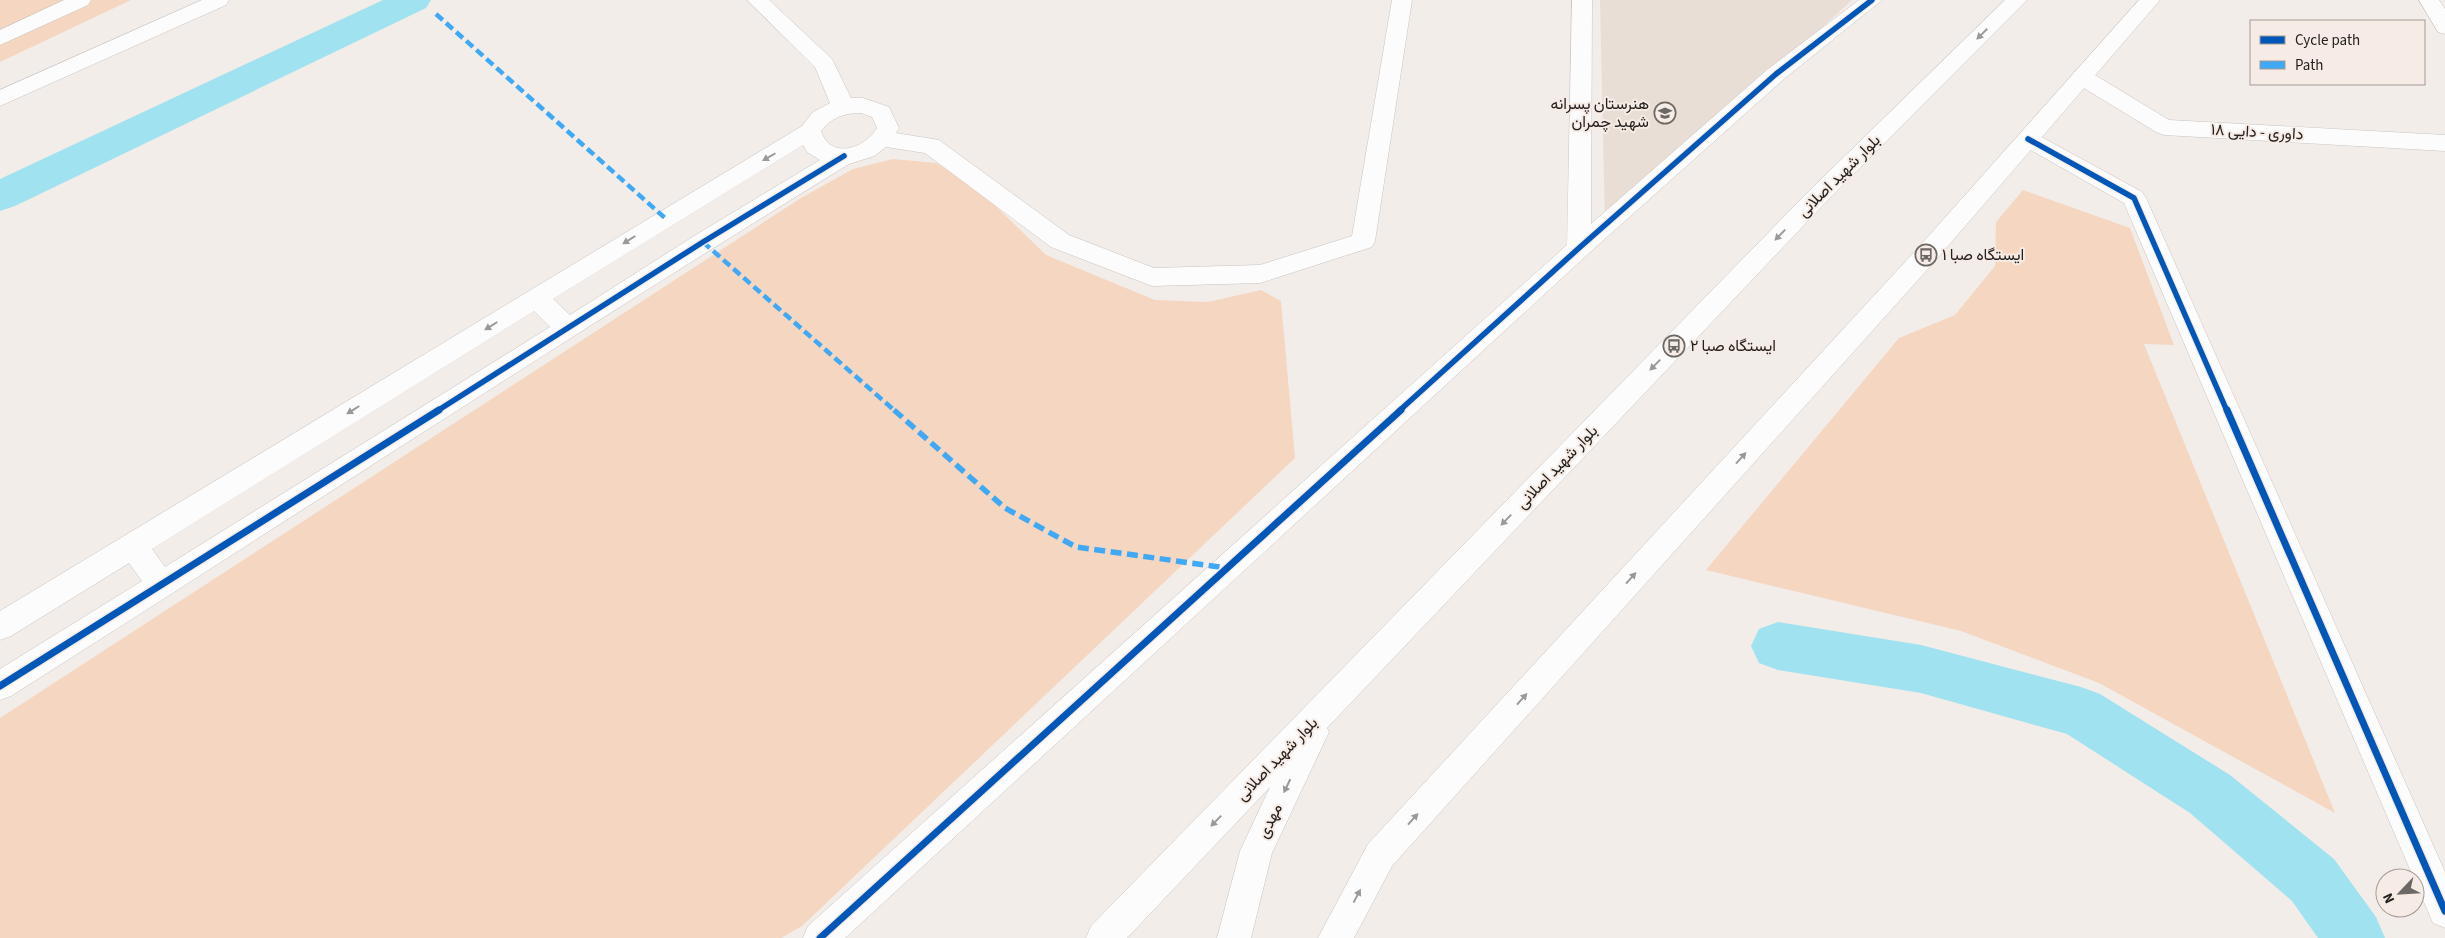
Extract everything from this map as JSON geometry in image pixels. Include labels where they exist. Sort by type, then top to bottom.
[{"type":"street","points":[[0,38],[81,0]]},
{"type":"street","points":[[0,99],[219,0]]},
{"type":"street","points":[[757,0],[824,64],[842,106]]},
{"type":"street","points":[[884,138],[931,146],[1060,241],[1152,277],[1260,274],[1363,241],[1402,0]]},
{"type":"street","points":[[1579,248],[1582,0]]},
{"type":"street","points":[[820,938],[1579,248],[1776,74],[1872,0]]},
{"type":"street","name":"بلوار شهید اصلانی","points":[[1103,938],[1324,711],[1816,198],[2017,0]]},
{"type":"street","points":[[1335,938],[1380,855],[1919,263],[2150,0]]},
{"type":"street","points":[[2429,0],[2445,26]]},
{"type":"street","name":"داوری - دایی ۱۸","points":[[2082,77],[2164,127],[2445,143]]},
{"type":"street","points":[[0,626],[810,131],[819,117],[842,106],[863,105],[881,112],[888,128],[884,138],[862,153],[844,156],[826,154],[814,145],[810,131]]},
{"type":"street","points":[[2028,139],[2134,198],[2445,911]]},
{"type":"street","points":[[0,686],[568,330],[719,232],[844,156]]},
{"type":"street","points":[[536,298],[568,330]]},
{"type":"street","points":[[133,545],[161,586]]},
{"type":"street","name":"مهدی","points":[[1234,938],[1256,851],[1324,711]]},
{"type":"shaded area","points":[[0,0],[131,0],[0,62]]},
{"type":"shaded area","name":"هنرستان پسرانه شهید چمران","points":[[1600,0],[1852,0],[1605,227]]},
{"type":"shaded area","points":[[893,159],[936,163],[976,187],[1046,255],[1155,300],[1208,302],[1261,290],[1281,301],[1295,458],[802,926],[781,938],[0,938],[0,718],[801,198],[853,169]]},
{"type":"shaded area","points":[[2023,190],[2130,228],[2174,345],[2144,344],[2335,813],[2099,683],[1961,631],[1706,570],[1899,338],[1955,315],[1995,266],[1996,222]]},
{"type":"waterway","points":[[0,196],[413,0]]},
{"type":"waterway","points":[[1778,646],[1921,669],[2081,712],[2210,794],[2313,880],[2355,938]]},
{"type":"marked path","points":[[436,14],[665,218]]},
{"type":"marked path","points":[[703,242],[1005,508],[1076,547],[1227,568]]},
{"type":"cycle path","points":[[820,938],[1579,248],[1776,74],[1872,0]]},
{"type":"cycle path","points":[[2028,139],[2134,198],[2445,911]]},
{"type":"cycle path","points":[[0,686],[703,242],[844,156]]},
{"type":"place","name":"هنرستان پسرانه شهید چمران","points":[[1665,113]]},
{"type":"place","name":"ایستگاه صبا ۱","points":[[1926,255]]},
{"type":"place","name":"ایستگاه صبا ۲","points":[[1674,346]]}]
